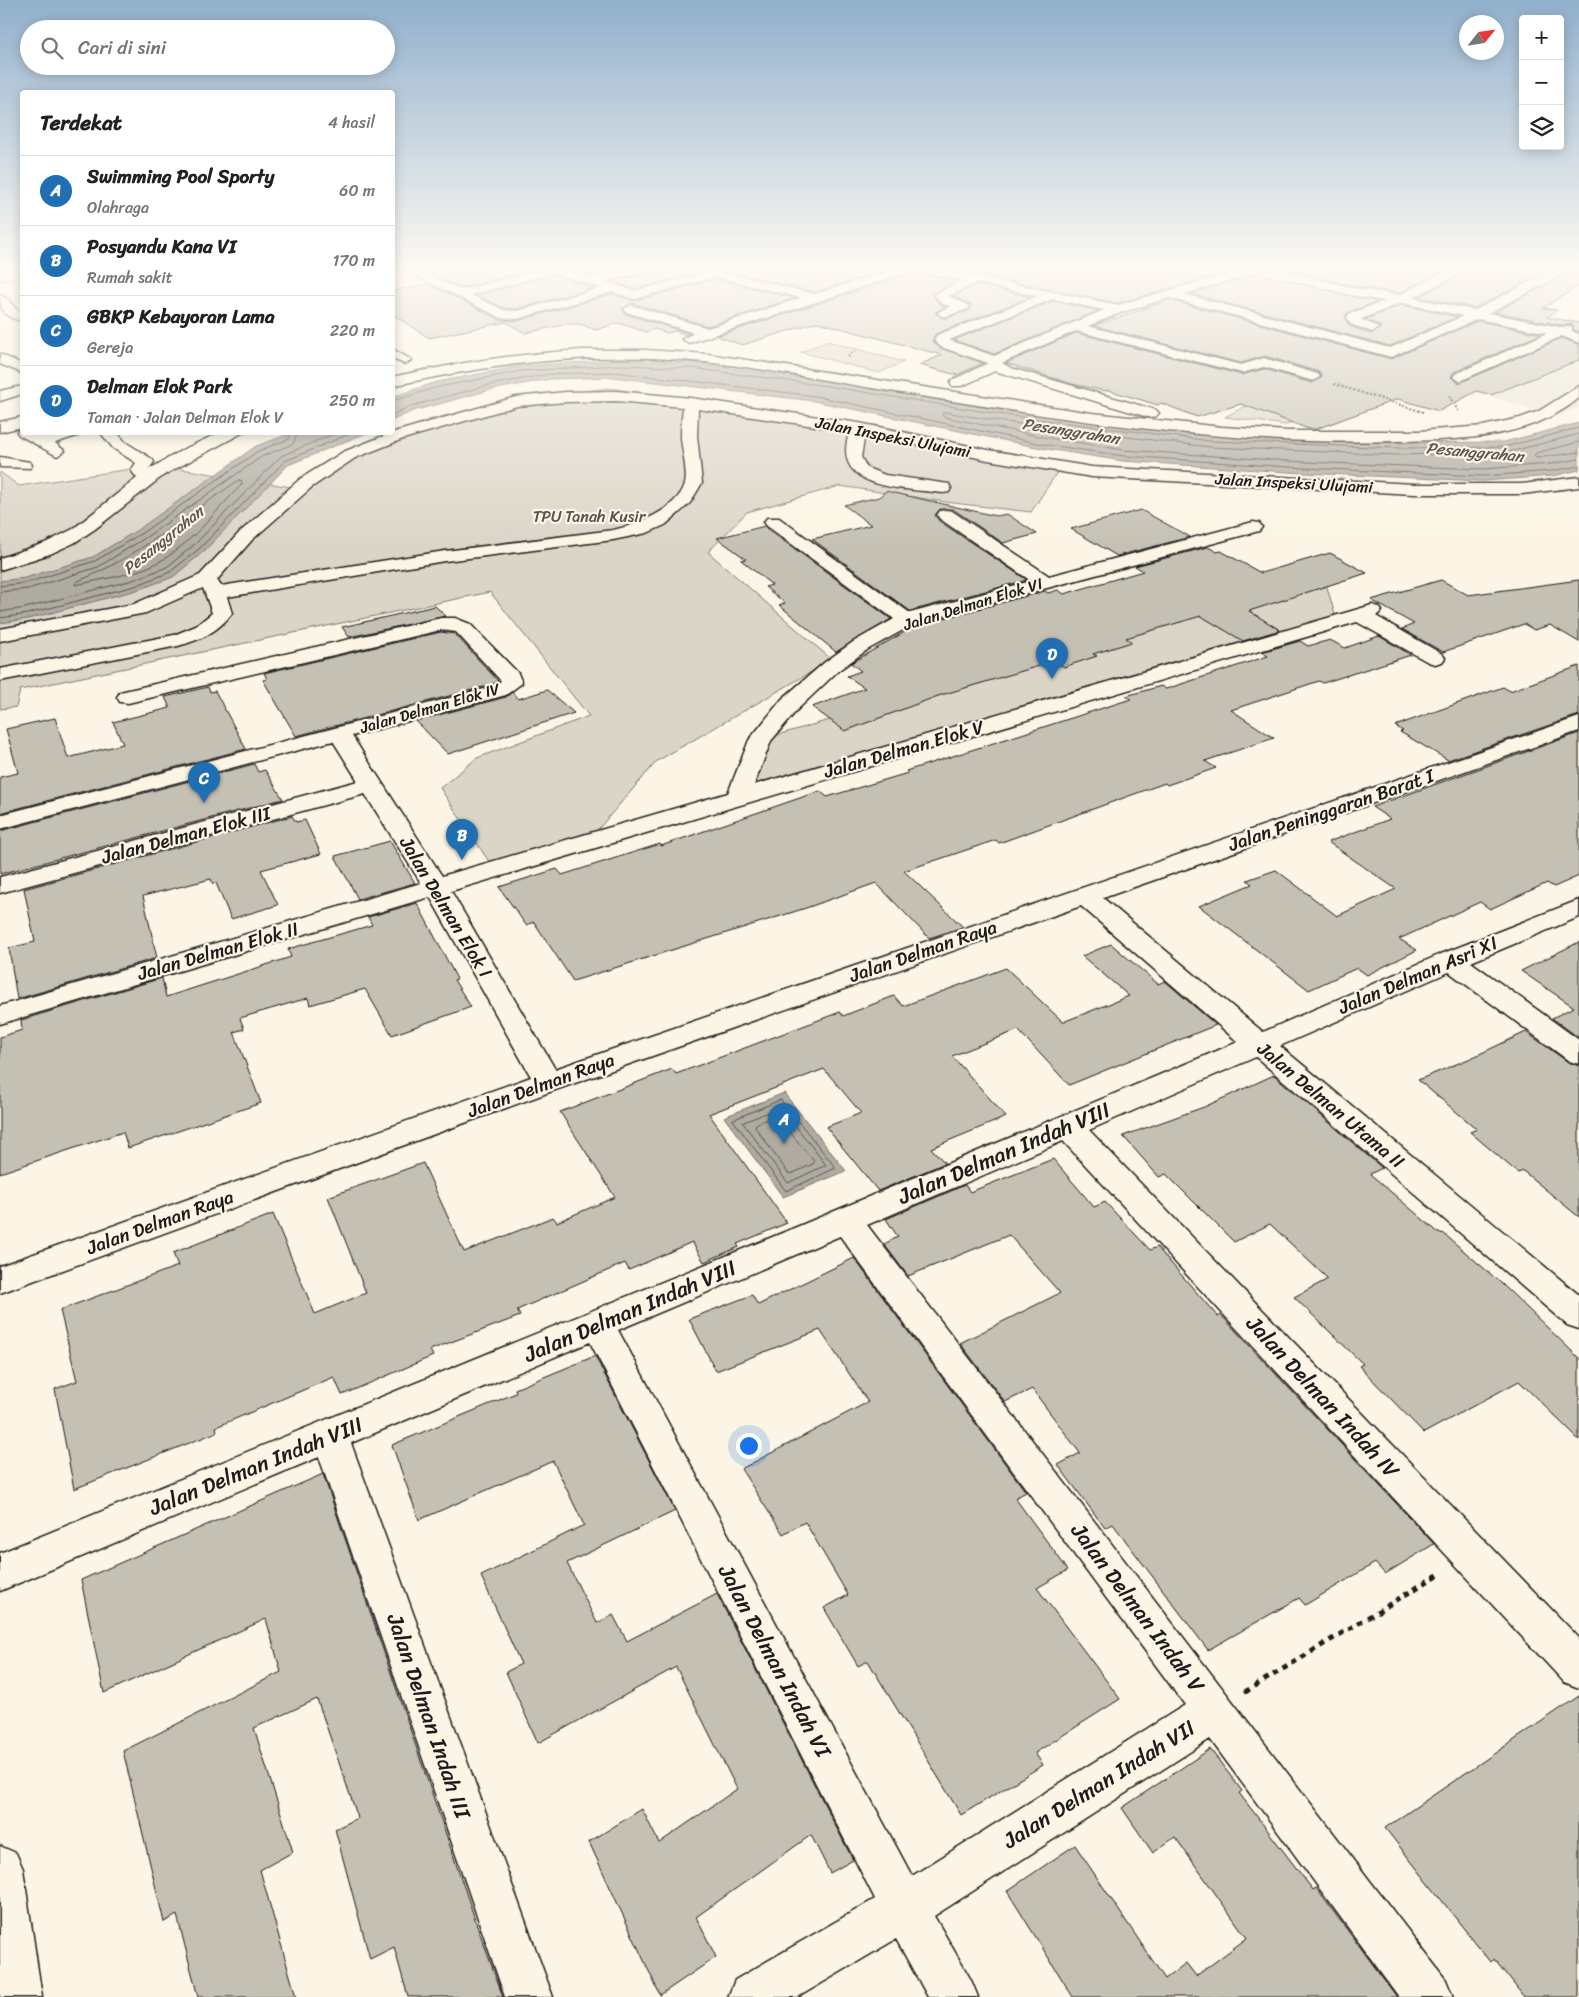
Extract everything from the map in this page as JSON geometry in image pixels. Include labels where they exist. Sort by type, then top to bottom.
[{"type":"street","points":[[395,381],[441,370],[484,363]]},
{"type":"street","points":[[728,363],[788,370],[1131,424],[1311,437],[1393,437],[1512,426],[1551,411],[1579,390]]},
{"type":"street","points":[[957,383],[995,363]]},
{"type":"street","points":[[995,363],[1006,371],[1215,431]]},
{"type":"street","points":[[1219,363],[1242,369],[1260,363]]},
{"type":"street","points":[[1268,363],[1313,378]]},
{"type":"street","points":[[1460,377],[1492,363]]},
{"type":"street","points":[[0,396],[20,391]]},
{"type":"street","name":"Jalan Inspeksi Ulujami","points":[[0,635],[139,609],[212,586],[246,536],[306,483],[349,456],[397,436],[479,412],[524,402],[566,397],[616,396],[691,403],[859,428],[988,455],[1073,468],[1168,478],[1476,490],[1522,489],[1579,482]]},
{"type":"street","points":[[0,675],[200,634],[214,625],[222,613],[212,586],[612,535],[641,529],[659,521],[684,499],[694,483],[689,436],[691,403]]},
{"type":"street","points":[[859,428],[853,445],[856,467],[862,472],[883,480],[943,488]]},
{"type":"street","points":[[29,435],[57,451]]},
{"type":"street","points":[[42,442],[64,435]]},
{"type":"street","points":[[111,435],[119,445],[146,467]]},
{"type":"street","points":[[0,564],[36,553],[68,539],[93,523],[146,467],[180,457],[229,435]]},
{"type":"street","points":[[0,462],[24,465]]},
{"type":"street","points":[[946,515],[1046,582]]},
{"type":"street","points":[[773,522],[842,570],[907,620]]},
{"type":"street","name":"Jalan Delman Elok VI","points":[[738,797],[760,740],[790,704],[832,666],[860,646],[907,620],[1253,527]]},
{"type":"street","name":"Jalan Delman Elok V","points":[[436,886],[1366,613],[1435,658]]},
{"type":"street","name":"Jalan Delman Elok IV","points":[[0,822],[498,691],[512,683],[511,677],[463,628],[455,624],[441,624],[128,697]]},
{"type":"street","name":"Jalan Peninggaran Barat I","points":[[1083,895],[1579,724]]},
{"type":"street","name":"Jalan Delman Elok I","points":[[339,734],[436,886],[548,1082]]},
{"type":"street","name":"Jalan Delman Elok III","points":[[0,886],[371,785]]},
{"type":"street","name":"Jalan Delman Elok II","points":[[0,1015],[436,886]]},
{"type":"street","name":"Jalan Delman Utama II","points":[[1083,895],[1579,1315]]},
{"type":"street","name":"Jalan Delman Raya","points":[[0,1280],[548,1082],[1083,895]]},
{"type":"street","name":"Jalan Delman Asri XI","points":[[1258,1044],[1450,960],[1579,908]]},
{"type":"street","points":[[1450,960],[1579,1054]]},
{"type":"street","name":"Jalan Delman Indah VIII","points":[[0,1572],[598,1325],[1068,1127],[1258,1044]]},
{"type":"street","name":"Jalan Delman Indah IV","points":[[1068,1127],[1579,1668]]},
{"type":"street","name":"Jalan Delman Indah V","points":[[846,1220],[1429,1997]]},
{"type":"street","name":"Jalan Delman Indah VI","points":[[598,1325],[904,1908],[954,1997]]},
{"type":"street","name":"Jalan Delman Indah III","points":[[330,1436],[529,1997]]},
{"type":"street","name":"Jalan Delman Indah VII","points":[[752,1997],[904,1908],[1215,1711]]},
{"type":"street","points":[[0,1869],[18,1997]]},
{"type":"path","points":[[1460,377],[1451,381],[1447,387],[1450,397],[1467,429]]},
{"type":"path","points":[[1313,378],[1467,429]]},
{"type":"path","name":"Jalan Delman Indah VII","points":[[1215,1711],[1471,1554]]},
{"type":"shaded area","points":[[1501,363],[1579,363],[1579,407],[1555,417],[1468,389],[1462,381]]},
{"type":"green space","points":[[843,363],[901,363],[879,373]]},
{"type":"green space","name":"TPU Tanah Kusir","points":[[608,388],[882,426],[1062,465],[1031,512],[953,503],[840,486],[747,512],[708,552],[832,660],[657,761],[593,835],[492,866],[440,788],[477,758],[589,716],[490,592],[20,690],[16,707],[0,709],[0,472],[19,486],[157,465],[297,488],[355,448],[389,435],[395,435],[395,433],[431,419],[516,400]]},
{"type":"green space","points":[[1255,401],[1305,416],[1286,425],[1225,417]]},
{"type":"green space","points":[[1324,577],[1336,618],[738,797],[760,740]]},
{"type":"water","name":"Pesanggrahan","points":[[567,363],[692,363],[828,381],[1006,411],[1211,436],[1398,443],[1504,442],[1579,423],[1579,470],[1553,476],[1483,481],[1303,473],[1123,461],[1041,448],[814,401],[613,377],[550,379],[490,390],[413,411],[395,419],[395,396],[437,382],[521,366]]},
{"type":"water","name":"Pesanggrahan","points":[[286,435],[361,435],[288,465],[203,552],[173,577],[137,590],[28,619],[0,623],[0,581],[25,578],[93,557],[139,529],[256,446]]},
{"type":"water","points":[[784,1093],[846,1171],[783,1197],[724,1117]]},
{"type":"building","points":[[923,363],[983,363],[957,375],[919,365]]},
{"type":"building","points":[[1007,363],[1195,363],[1242,375],[1264,369],[1312,383],[1322,377],[1319,372],[1289,363],[1474,363],[1454,372],[1451,377],[1459,383],[1504,363],[1571,363],[1491,395],[1477,391],[1439,411],[1398,399],[1316,429],[1309,429],[1241,404],[1197,417],[1161,403],[1158,405],[1108,390],[1072,384]]},
{"type":"building","points":[[886,491],[996,516],[1007,514],[1037,534],[1003,543],[953,509],[940,509],[935,515],[939,521],[1027,580],[910,611],[812,539],[871,525],[844,505],[879,497]]},
{"type":"building","points":[[1141,510],[1190,537],[1117,556],[1071,529]]},
{"type":"building","points":[[765,526],[891,619],[836,652],[779,605],[785,603],[765,587],[772,585],[741,560],[746,559],[717,538]]},
{"type":"building","points":[[1208,547],[1217,552],[1221,551],[1261,573],[1330,553],[1367,573],[1249,611],[1280,630],[1243,641],[1201,616],[1126,638],[1132,642],[1093,654],[1097,656],[1064,667],[1056,661],[938,696],[845,731],[812,707],[865,688],[847,676],[861,671],[851,663],[915,626],[1045,591],[1048,593],[1058,590],[1064,594],[1143,571],[1135,566]]},
{"type":"building","points":[[1441,580],[1468,595],[1579,580],[1579,642],[1550,625],[1534,630],[1524,624],[1443,652],[1402,629],[1414,624],[1371,600]]},
{"type":"building","points":[[435,606],[446,616],[349,637],[342,627]]},
{"type":"building","points":[[441,632],[455,634],[498,681],[491,685],[296,736],[263,680],[267,679],[264,673]]},
{"type":"building","points":[[1379,636],[1411,655],[1323,683],[1319,681],[1231,710],[1274,738],[1205,761],[1216,768],[1167,785],[1165,783],[999,843],[996,840],[904,871],[963,927],[929,938],[876,883],[806,908],[573,981],[534,922],[526,925],[499,887],[557,869],[562,875],[660,844],[661,846],[820,791],[827,797],[908,773],[906,771],[1131,699],[1126,696],[1161,686],[1166,689],[1268,656],[1262,652],[1300,641],[1308,646],[1330,640],[1345,648]]},
{"type":"building","points":[[1579,666],[1579,715],[1448,760],[1400,732],[1403,731],[1395,726],[1503,687],[1510,691]]},
{"type":"building","points":[[208,687],[210,692],[215,691],[246,749],[0,813],[0,777],[18,773],[6,729],[55,718],[68,758],[123,744],[113,722],[170,708],[165,697]]},
{"type":"building","points":[[547,690],[574,713],[448,754],[416,721],[506,697],[512,692],[518,699]]},
{"type":"building","points":[[1579,733],[1579,876],[1554,887],[1547,883],[1490,909],[1480,902],[1399,939],[1417,950],[1367,975],[1357,968],[1309,990],[1199,906],[1252,884],[1247,880],[1276,870],[1337,916],[1396,889],[1328,842],[1390,819],[1372,807]]},
{"type":"building","points":[[254,764],[258,772],[265,770],[283,799],[0,874],[0,831]]},
{"type":"building","points":[[292,816],[296,822],[305,820],[321,854],[261,870],[278,905],[231,919],[216,883],[213,884],[211,879],[143,896],[157,958],[17,999],[9,948],[35,942],[24,889]]},
{"type":"building","points":[[390,841],[415,883],[358,899],[335,856]]},
{"type":"building","points":[[417,903],[457,979],[454,980],[471,1007],[392,1035],[365,989],[310,1005],[308,998],[240,1018],[244,1029],[234,1032],[261,1103],[128,1148],[123,1132],[0,1173],[0,1037],[22,1030],[21,1020],[162,978],[166,997],[291,957],[288,949],[372,925],[368,917]]},
{"type":"building","points":[[1579,942],[1579,1038],[1552,1018],[1574,1007],[1521,971]]},
{"type":"building","points":[[1111,944],[1158,984],[1165,981],[1216,1025],[1069,1085],[1018,1030],[952,1056],[1006,1117],[931,1148],[945,1163],[878,1191],[826,1127],[861,1113],[824,1069],[709,1114],[787,1223],[737,1244],[739,1247],[704,1262],[692,1242],[629,1270],[625,1263],[517,1310],[520,1316],[430,1350],[433,1356],[342,1395],[334,1377],[216,1427],[217,1432],[74,1489],[55,1389],[77,1381],[60,1310],[178,1266],[173,1253],[273,1214],[315,1314],[366,1293],[328,1197],[423,1163],[464,1252],[553,1217],[557,1222],[615,1197],[560,1112],[672,1069],[676,1074],[840,1012],[843,1016],[894,996],[903,1006],[1006,968],[1063,1022],[1129,996],[1082,956]]},
{"type":"building","points":[[1526,1032],[1568,1062],[1579,1066],[1579,1217],[1523,1171],[1518,1173],[1470,1132],[1477,1129],[1418,1080]]},
{"type":"building","points":[[1274,1075],[1382,1168],[1370,1174],[1501,1283],[1579,1358],[1579,1440],[1519,1381],[1424,1433],[1359,1366],[1363,1364],[1294,1297],[1328,1279],[1270,1224],[1234,1242],[1166,1174],[1159,1177],[1123,1136],[1204,1107]]},
{"type":"building","points":[[1053,1159],[1094,1207],[1105,1202],[1150,1250],[1157,1247],[1218,1317],[1221,1315],[1434,1544],[1385,1574],[1375,1563],[1305,1605],[1299,1598],[1208,1650],[1113,1524],[1105,1528],[1058,1465],[1080,1453],[1032,1389],[1005,1402],[960,1343],[1060,1293],[1009,1235],[908,1276],[884,1244],[898,1237],[886,1219],[965,1185],[970,1192]]},
{"type":"building","points":[[854,1258],[1026,1492],[1015,1498],[1068,1570],[1037,1588],[1120,1699],[1035,1753],[1043,1765],[961,1815],[868,1661],[858,1666],[824,1608],[848,1595],[805,1522],[783,1534],[741,1469],[868,1402],[820,1330],[716,1371],[689,1319],[752,1295],[758,1305]]},
{"type":"building","points":[[595,1356],[675,1511],[567,1563],[597,1623],[613,1615],[627,1641],[717,1594],[853,1860],[830,1873],[811,1835],[696,1917],[716,1957],[660,1995],[589,1842],[642,1809],[659,1843],[737,1789],[676,1667],[538,1743],[506,1672],[521,1664],[481,1576],[584,1525],[553,1461],[419,1520],[392,1445],[516,1393],[515,1389]]},
{"type":"building","points":[[323,1474],[503,1997],[408,1997],[394,1947],[370,1959],[335,1829],[358,1818],[317,1699],[254,1728],[293,1852],[260,1870],[296,1997],[198,1997],[177,1915],[164,1922],[123,1751],[281,1672],[266,1619],[104,1693],[81,1580]]},
{"type":"building","points":[[1579,1696],[1579,1997],[1524,1997],[1494,1959],[1490,1962],[1385,1828]]},
{"type":"building","points":[[1210,1749],[1242,1791],[1239,1793],[1313,1890],[1316,1888],[1397,1997],[1073,1997],[1007,1891],[1075,1845],[1165,1979],[1186,1963],[1196,1976],[1247,1938],[1175,1837],[1153,1853],[1122,1808]]},
{"type":"place","name":"Delman Elok Park","points":[[1052,679]]},
{"type":"place","name":"GBKP Kebayoran Lama","points":[[204,803]]},
{"type":"place","name":"Posyandu Kana VI","points":[[462,860]]},
{"type":"place","name":"Swimming Pool Sporty","points":[[784,1144]]}]
